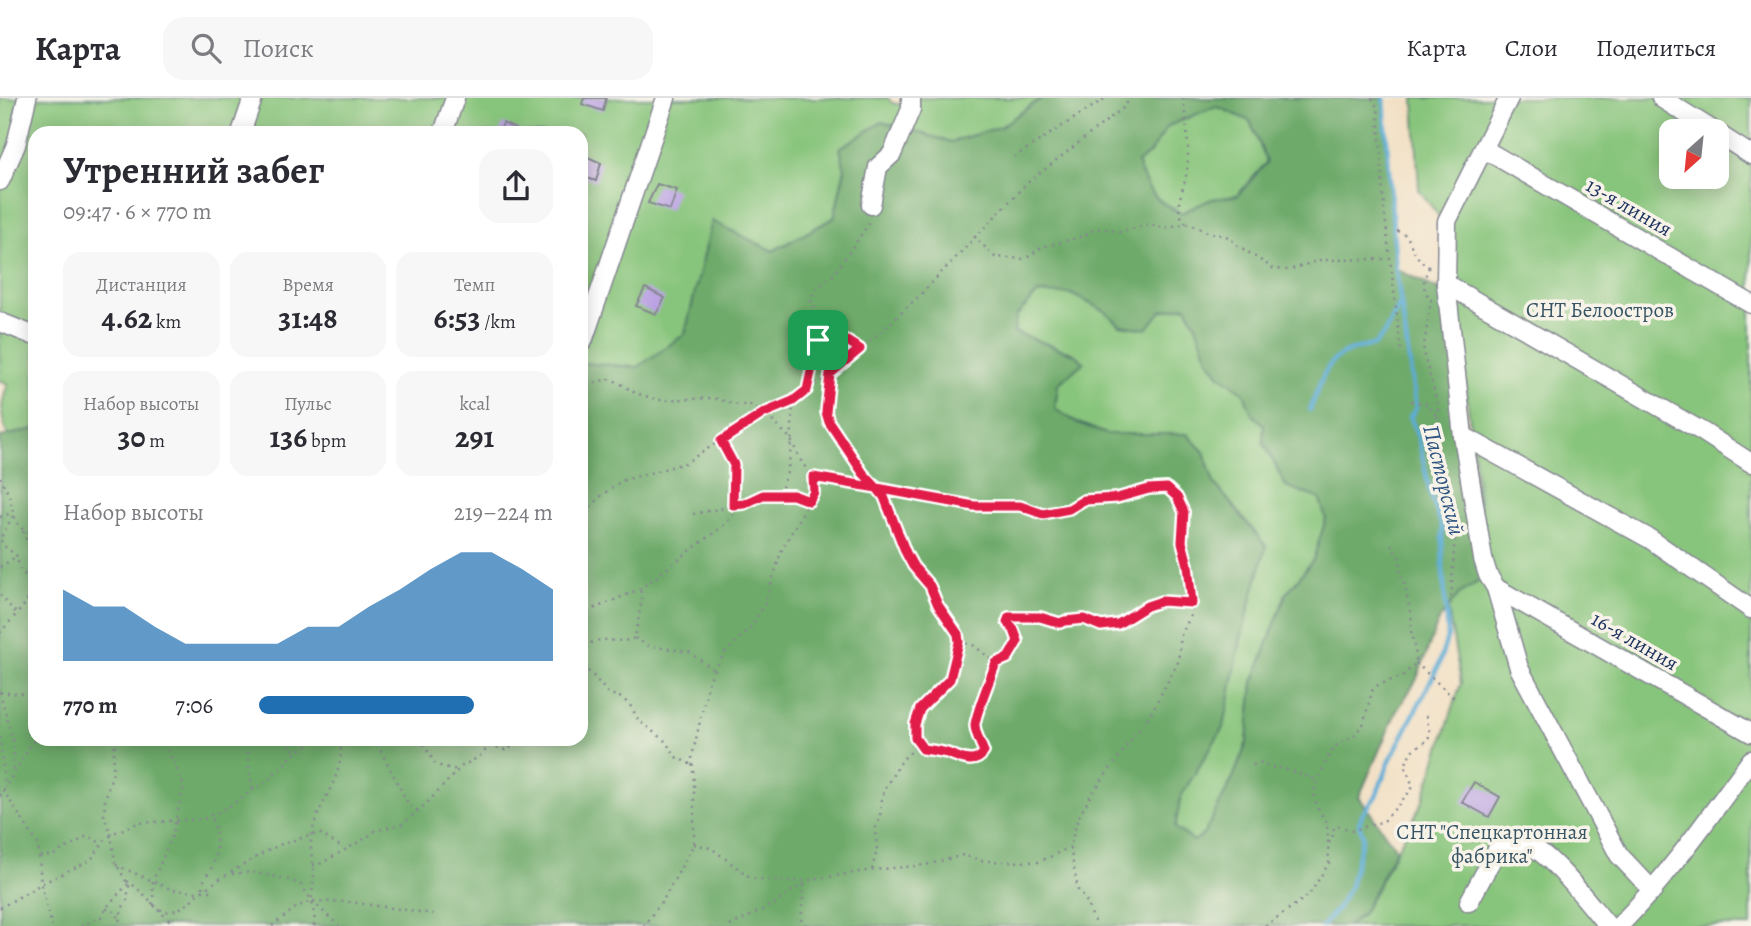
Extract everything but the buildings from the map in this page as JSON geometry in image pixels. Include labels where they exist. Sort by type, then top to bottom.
[{"type":"street","points":[[0,181],[16,145],[27,98]]},
{"type":"street","points":[[243,126],[253,98]]},
{"type":"street","points":[[445,126],[455,98]]},
{"type":"street","points":[[588,326],[666,98]]},
{"type":"street","points":[[871,205],[878,167],[892,154],[911,109],[911,98]]},
{"type":"street","points":[[1508,98],[1447,221],[1441,277],[1483,559],[1496,588],[1519,668],[1619,855],[1653,891]]},
{"type":"street","points":[[1661,98],[1694,119]]},
{"type":"street","points":[[1729,141],[1751,155]]},
{"type":"street","name":"13-я линия","points":[[1484,149],[1751,304]]},
{"type":"street","points":[[1441,277],[1751,463]]},
{"type":"street","points":[[0,322],[28,333]]},
{"type":"street","points":[[1463,436],[1650,539],[1751,609]]},
{"type":"street","name":"16-я линия","points":[[1496,588],[1751,733]]},
{"type":"street","points":[[1619,926],[1679,860],[1751,760]]},
{"type":"street","points":[[1469,902],[1497,849],[1514,840],[1524,843],[1549,859],[1608,926]]},
{"type":"path","points":[[1014,157],[1106,98]]},
{"type":"path","points":[[1124,98],[1130,100]]},
{"type":"path","points":[[1183,98],[1189,137],[1186,177],[1178,205],[1181,218],[1186,223]]},
{"type":"path","points":[[1372,98],[1378,109],[1390,259],[1401,350]]},
{"type":"path","points":[[588,510],[621,481],[685,463],[764,413],[793,401],[830,374],[884,329],[946,270],[974,236],[1026,184],[1130,100]]},
{"type":"path","points":[[807,390],[820,329],[817,312],[811,302],[812,297],[815,290],[833,275],[865,230],[871,220],[871,205]]},
{"type":"path","points":[[974,236],[995,257],[1025,259],[1042,247],[1084,236],[1095,229],[1120,232],[1149,224],[1164,228],[1189,223],[1207,232],[1229,237],[1274,269],[1289,270],[1320,260],[1390,259]]},
{"type":"path","points":[[1397,231],[1407,235],[1417,257],[1441,277]]},
{"type":"path","points":[[1429,267],[1423,285],[1423,290],[1431,300],[1423,352],[1438,405],[1440,473],[1447,487],[1455,533],[1451,600]]},
{"type":"path","points":[[818,340],[847,341],[860,349]]},
{"type":"path","points":[[826,341],[838,358],[837,367]]},
{"type":"path","points":[[830,374],[826,412],[829,422],[863,473],[884,497],[906,553],[930,586],[938,605],[958,634],[959,642],[950,679],[920,709],[915,724],[912,752],[903,759],[886,786],[875,830],[877,849],[872,870]]},
{"type":"path","points":[[588,382],[594,383],[608,379],[635,393],[659,400],[714,398],[738,405],[750,405],[764,413],[790,438],[802,463],[813,477],[814,492],[782,549],[765,604],[752,626],[724,654],[709,680],[692,765],[694,844],[662,902],[643,926]]},
{"type":"path","points":[[778,495],[791,458],[793,401]]},
{"type":"path","points":[[1411,401],[1427,404],[1439,419]]},
{"type":"path","points":[[721,441],[734,465],[733,505]]},
{"type":"path","points":[[0,477],[10,499],[12,515],[23,530],[28,544]]},
{"type":"path","points":[[813,477],[974,506],[1020,506],[1043,514],[1069,509],[1084,500],[1117,498],[1149,489],[1167,488],[1177,497],[1184,512],[1182,542],[1188,565],[1192,603],[1191,615],[1181,635],[1178,662],[1151,713],[1091,795],[1078,818],[1070,847],[1078,890],[1086,900],[1096,926]]},
{"type":"path","points":[[693,514],[744,504],[763,495],[793,495],[809,501]]},
{"type":"path","points":[[588,611],[640,589],[724,525],[738,505]]},
{"type":"path","points":[[0,517],[12,515]]},
{"type":"path","points":[[12,515],[0,540],[17,556],[19,569],[28,578]]},
{"type":"path","points":[[23,530],[28,532]]},
{"type":"path","points":[[1389,541],[1402,561],[1400,573],[1412,621],[1410,631],[1416,663],[1454,699]]},
{"type":"path","points":[[0,567],[17,556]]},
{"type":"path","points":[[635,638],[642,599],[640,589]]},
{"type":"path","points":[[0,595],[17,614]]},
{"type":"path","points":[[0,633],[28,600]]},
{"type":"path","points":[[915,738],[923,749],[948,753],[964,760],[978,760],[982,757],[984,752],[975,726],[975,717],[996,663],[1008,658],[1018,641],[1007,622],[1009,617],[1040,617],[1060,623],[1084,619],[1101,626],[1118,624],[1147,606],[1162,601],[1192,603]]},
{"type":"path","points":[[588,644],[604,638],[619,642],[635,638],[649,646],[688,652],[714,670]]},
{"type":"path","points":[[959,642],[973,645],[996,663]]},
{"type":"path","points":[[1265,926],[1309,895],[1329,863],[1327,823],[1315,802],[1315,786],[1329,755],[1337,745],[1354,735],[1363,725],[1372,691],[1384,681],[1404,676],[1416,663]]},
{"type":"path","points":[[588,671],[608,693],[622,698],[639,721],[665,741],[676,757],[692,765]]},
{"type":"path","points":[[13,774],[14,745],[0,692],[28,692]]},
{"type":"path","points":[[1329,844],[1334,835],[1334,827],[1341,826],[1351,831],[1384,821],[1409,795],[1412,783],[1405,766],[1411,751],[1428,740],[1430,733],[1425,712]]},
{"type":"path","points":[[0,737],[4,789],[38,844],[41,884],[52,926]]},
{"type":"path","points":[[0,796],[30,746]]},
{"type":"path","points":[[114,746],[113,771],[104,816],[111,835],[116,865],[127,882],[129,894],[118,926]]},
{"type":"path","points":[[153,905],[153,881],[172,836],[184,786],[166,746]]},
{"type":"path","points":[[247,746],[253,790]]},
{"type":"path","points":[[290,746],[291,749],[300,750]]},
{"type":"path","points":[[0,908],[91,860],[111,835],[138,823],[174,822],[210,816],[267,781],[305,746]]},
{"type":"path","points":[[314,926],[316,917],[312,901],[312,836],[332,781],[339,770],[342,759],[340,746]]},
{"type":"path","points":[[379,746],[408,803],[419,811]]},
{"type":"path","points":[[425,746],[436,765],[458,770]]},
{"type":"path","points":[[313,865],[318,865],[375,831],[403,824],[458,770],[479,757],[489,746]]},
{"type":"path","points":[[493,746],[505,750],[511,746]]},
{"type":"path","points":[[1253,765],[1263,762],[1270,767],[1286,769],[1317,780]]},
{"type":"path","points":[[202,891],[202,882],[215,858],[215,828],[210,816]]},
{"type":"path","points":[[153,905],[165,912],[177,910],[229,874],[284,843],[325,835],[344,849]]},
{"type":"path","points":[[39,856],[54,855],[87,836],[103,844]]},
{"type":"path","points":[[694,844],[711,848],[751,878],[804,883],[872,870],[926,865],[963,855],[983,861],[1040,862],[1070,847]]},
{"type":"path","points":[[116,865],[173,890],[215,891]]},
{"type":"path","points":[[229,874],[252,872],[301,885],[312,901],[339,926]]},
{"type":"path","points":[[127,882],[139,889],[175,926]]},
{"type":"path","points":[[82,926],[101,917],[127,882]]},
{"type":"path","points":[[730,926],[778,902],[804,883]]},
{"type":"path","points":[[804,883],[802,921],[806,926]]},
{"type":"path","points":[[272,926],[297,906],[312,901],[351,902],[433,914]]},
{"type":"path","points":[[106,909],[116,913],[120,921]]},
{"type":"green space","points":[[0,98],[888,98],[892,103],[903,105],[905,98],[1042,98],[1000,127],[951,142],[882,122],[840,148],[845,168],[834,218],[773,251],[712,222],[685,334],[638,367],[588,363],[588,126],[28,126],[28,431],[8,435],[2,410],[8,385],[0,381]]},
{"type":"green space","points":[[1042,98],[1384,98],[1396,269],[1447,294],[1488,575],[1458,595],[1438,622],[1416,681],[1396,712],[1359,797],[1396,849],[1363,913],[1348,926],[0,926],[0,437],[28,431],[28,746],[588,746],[588,363],[638,367],[685,334],[712,221],[773,251],[834,218],[845,169],[840,148],[882,122],[951,142],[1000,127]],"holes":[[[1216,106],[1250,121],[1267,162],[1237,196],[1212,199],[1181,213],[1153,194],[1137,163],[1149,154],[1168,126]],[[1038,293],[1071,294],[1105,311],[1120,325],[1147,329],[1161,311],[1186,306],[1208,359],[1220,375],[1244,393],[1252,414],[1264,425],[1263,441],[1286,486],[1320,499],[1326,519],[1313,560],[1286,594],[1253,683],[1247,742],[1233,778],[1204,834],[1194,841],[1175,828],[1181,796],[1224,726],[1241,638],[1266,546],[1214,483],[1204,452],[1187,434],[1106,434],[1078,423],[1055,409],[1058,384],[1084,362],[1074,354],[1014,332],[1016,316]]]},
{"type":"green space","name":"СНТ Белоостров","points":[[1414,98],[1751,98],[1751,926],[1348,926],[1363,913],[1422,803],[1461,683],[1448,609],[1458,595],[1488,575],[1447,227],[1419,190]]},
{"type":"green space","points":[[1216,106],[1250,121],[1267,162],[1237,196],[1212,199],[1181,213],[1153,194],[1137,163],[1149,154],[1168,126]]},
{"type":"green space","points":[[1038,293],[1071,294],[1105,311],[1120,325],[1161,311],[1186,306],[1208,359],[1220,375],[1244,393],[1252,413],[1264,425],[1263,441],[1286,486],[1320,499],[1326,519],[1313,560],[1286,594],[1253,683],[1247,742],[1233,778],[1204,834],[1194,841],[1175,828],[1181,796],[1224,726],[1241,638],[1266,546],[1214,483],[1204,452],[1187,434],[1106,434],[1078,423],[1055,409],[1058,384],[1083,362],[1074,354],[1014,332],[1016,316]]},
{"type":"waterway","name":"Пасторский","points":[[1322,926],[1337,909],[1350,886],[1363,836],[1359,824],[1362,815],[1376,796],[1390,760],[1438,667],[1448,635],[1442,526],[1430,493],[1419,440],[1410,417],[1416,408],[1396,270],[1384,98]]},
{"type":"waterway","points":[[1310,410],[1330,364],[1347,352],[1375,345],[1400,304]]},
{"type":"route","points":[[818,340],[807,390],[793,401],[764,413],[721,441],[734,465],[733,505],[744,504],[763,495],[793,495],[809,501],[814,492],[813,477],[877,488],[884,497],[913,566],[930,586],[938,605],[958,634],[959,642],[950,679],[927,700],[920,709],[915,724],[915,738],[923,749],[948,753],[964,760],[978,760],[982,757],[984,752],[975,726],[975,717],[981,708],[996,663],[1008,658],[1018,641],[1007,622],[1009,617],[1040,617],[1060,623],[1084,619],[1101,626],[1118,624],[1147,606],[1162,601],[1192,603],[1188,565],[1182,542],[1184,512],[1177,497],[1167,488],[1149,489],[1117,498],[1098,497],[1084,500],[1069,509],[1043,514],[1020,506],[974,506],[877,488],[840,441],[826,412],[830,374],[860,349],[847,341],[818,340]]},
{"type":"park label","name":"СНТ \"Спецкартонная фабрика\"","points":[[1492,844]]}]
